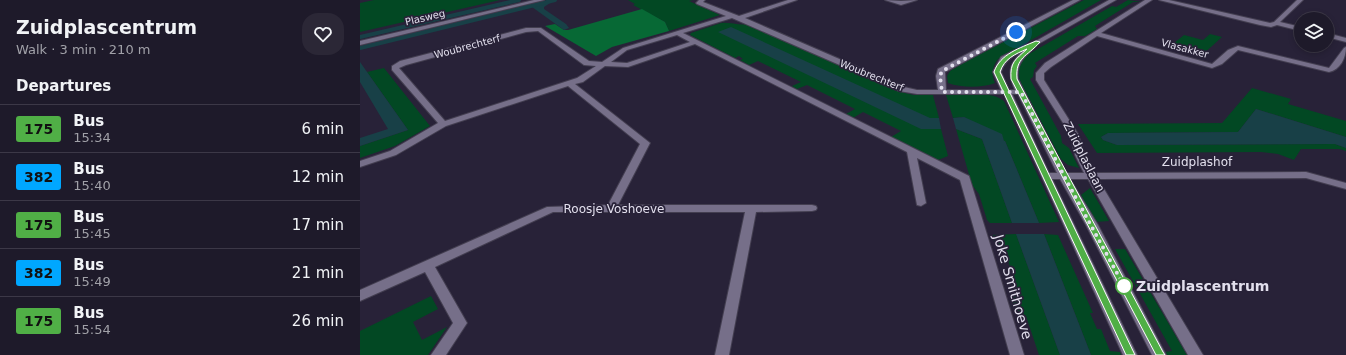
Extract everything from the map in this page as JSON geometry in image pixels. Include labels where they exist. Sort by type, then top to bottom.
[{"type":"street","name":"Plasweg","points":[[360,43],[541,0]]},
{"type":"street","name":"Woubrechterf","points":[[702,0],[699,2],[902,89],[917,92],[1021,92]]},
{"type":"street","points":[[360,164],[393,153],[443,124],[569,83],[589,75],[625,49],[794,0]]},
{"type":"street","points":[[888,0],[901,3],[914,0]]},
{"type":"street","points":[[942,92],[940,76],[942,71],[1077,0]]},
{"type":"street","name":"Zuidplaslaan","points":[[1113,0],[1038,42],[1004,59],[997,72],[1130,355]]},
{"type":"street","name":"Zuidplaslaan","points":[[1149,0],[1048,65],[1040,73],[1040,80],[1074,134],[1080,155],[1196,355]]},
{"type":"street","points":[[1162,0],[1260,23],[1294,28]]},
{"type":"street","points":[[1276,24],[1300,0]]},
{"type":"street","name":"Woubrechterf","points":[[443,124],[395,68],[403,63],[526,30],[539,29],[588,63],[628,65],[696,42]]},
{"type":"street","points":[[678,33],[911,150],[921,203]]},
{"type":"street","name":"Vlasakker","points":[[1096,34],[1212,66],[1217,65],[1233,49],[1238,48],[1329,70],[1333,69],[1346,49]]},
{"type":"street","points":[[1334,37],[1346,40]]},
{"type":"street","name":"Zuidplaslaan","points":[[1038,42],[1016,62],[1013,69],[1014,79],[1160,355]]},
{"type":"street","points":[[569,83],[645,143],[611,208]]},
{"type":"street","name":"Joke Smithoeve","points":[[911,150],[965,178],[1017,355]]},
{"type":"street","name":"Zuidplashof","points":[[1046,176],[1306,175],[1346,186]]},
{"type":"street","points":[[722,355],[751,208]]},
{"type":"street","name":"Roosje Voshoeve","points":[[360,296],[551,209],[812,208]]},
{"type":"street","points":[[428,266],[460,323],[438,355]]},
{"type":"green space","points":[[374,0],[500,0],[360,32],[360,3]]},
{"type":"green space","points":[[628,0],[693,0],[689,1],[720,15],[669,31],[665,22],[633,5],[635,4]]},
{"type":"green space","points":[[1084,0],[1101,0],[998,59],[994,65],[993,71],[995,83],[972,87],[948,83],[947,76],[950,71],[963,63]]},
{"type":"green space","points":[[1128,0],[1141,2],[1133,2],[1095,26],[1097,29],[1085,36],[1078,36],[1035,63],[1037,66],[1034,70],[1033,77],[1030,79],[1061,136],[1062,143],[1069,148],[1079,168],[1068,165],[1061,159],[1021,83],[1019,67],[1029,54],[1112,6],[1116,7]]},
{"type":"green space","points":[[642,9],[665,22],[669,31],[612,47],[596,56],[545,26],[555,24],[564,30],[568,30]]},
{"type":"green space","points":[[721,23],[746,24],[894,90],[913,95],[933,95],[939,118],[930,118],[921,129],[941,129],[948,156],[938,160],[891,137],[901,131],[863,112],[853,118],[846,114],[855,109],[807,85],[797,89],[792,86],[801,82],[758,61],[749,65],[740,60],[743,59],[739,56],[735,58],[690,35],[691,33]]},
{"type":"green space","points":[[1210,34],[1222,37],[1201,56],[1169,47],[1184,35],[1203,40]]},
{"type":"green space","points":[[384,68],[430,126],[395,146],[360,158],[360,146],[408,130],[367,72]]},
{"type":"green space","points":[[1252,88],[1291,99],[1288,104],[1346,121],[1346,137],[1256,109],[1238,132],[1108,133],[1101,137],[1103,140],[1117,145],[1335,144],[1346,148],[1346,151],[1339,149],[1301,149],[1294,160],[1278,154],[1261,152],[1097,153],[1078,124],[1222,123]]},
{"type":"green space","points":[[984,94],[991,95],[1004,101],[1059,222],[1039,223],[1005,141],[964,117],[953,118],[946,95]]},
{"type":"green space","points":[[956,129],[982,139],[1012,223],[990,223],[987,220],[979,194],[972,185]]},
{"type":"green space","points":[[1090,188],[1109,221],[1095,222],[1081,195]]},
{"type":"green space","points":[[1016,234],[1060,355],[1039,355],[1026,316],[1015,310],[1008,287],[1014,280],[1005,251],[995,245],[992,235]]},
{"type":"green space","points":[[1044,234],[1058,235],[1093,313],[1090,313],[1097,329],[1101,329],[1110,351],[1120,352],[1121,355],[1091,355]]},
{"type":"green space","points":[[1115,249],[1125,249],[1187,355],[1167,355],[1165,352],[1172,351]]},
{"type":"green space","points":[[431,296],[438,309],[413,322],[422,340],[447,327],[428,355],[360,355],[360,331]]},
{"type":"shaded area","points":[[553,1],[544,7],[544,9],[566,24],[569,28],[564,30],[532,7]]},
{"type":"shaded area","points":[[731,27],[930,118],[939,118],[941,129],[921,129],[718,32]]},
{"type":"shaded area","points":[[360,62],[408,130],[360,146],[360,138],[388,129],[360,82]]},
{"type":"shaded area","points":[[1256,109],[1346,137],[1346,148],[1335,144],[1117,145],[1103,140],[1101,137],[1108,133],[1238,132]]},
{"type":"shaded area","points":[[964,117],[1002,134],[1039,223],[1012,223],[982,139],[956,129],[953,118]]},
{"type":"shaded area","points":[[1016,234],[1044,234],[1091,355],[1060,355]]},
{"type":"waterway","points":[[360,37],[519,0]]},
{"type":"waterway","points":[[360,48],[555,0]]},
{"type":"bus line","name":"175","points":[[1130,355],[1068,226],[997,72],[1004,59],[1017,51],[1038,42],[1016,62],[1013,69],[1014,79],[1159,355]]},
{"type":"place","name":"Zuidplascentrum","points":[[1124,286]]},
{"type":"route","points":[[1016,32],[942,71],[940,76],[942,92],[1021,92],[1064,176],[1124,286]]}]
